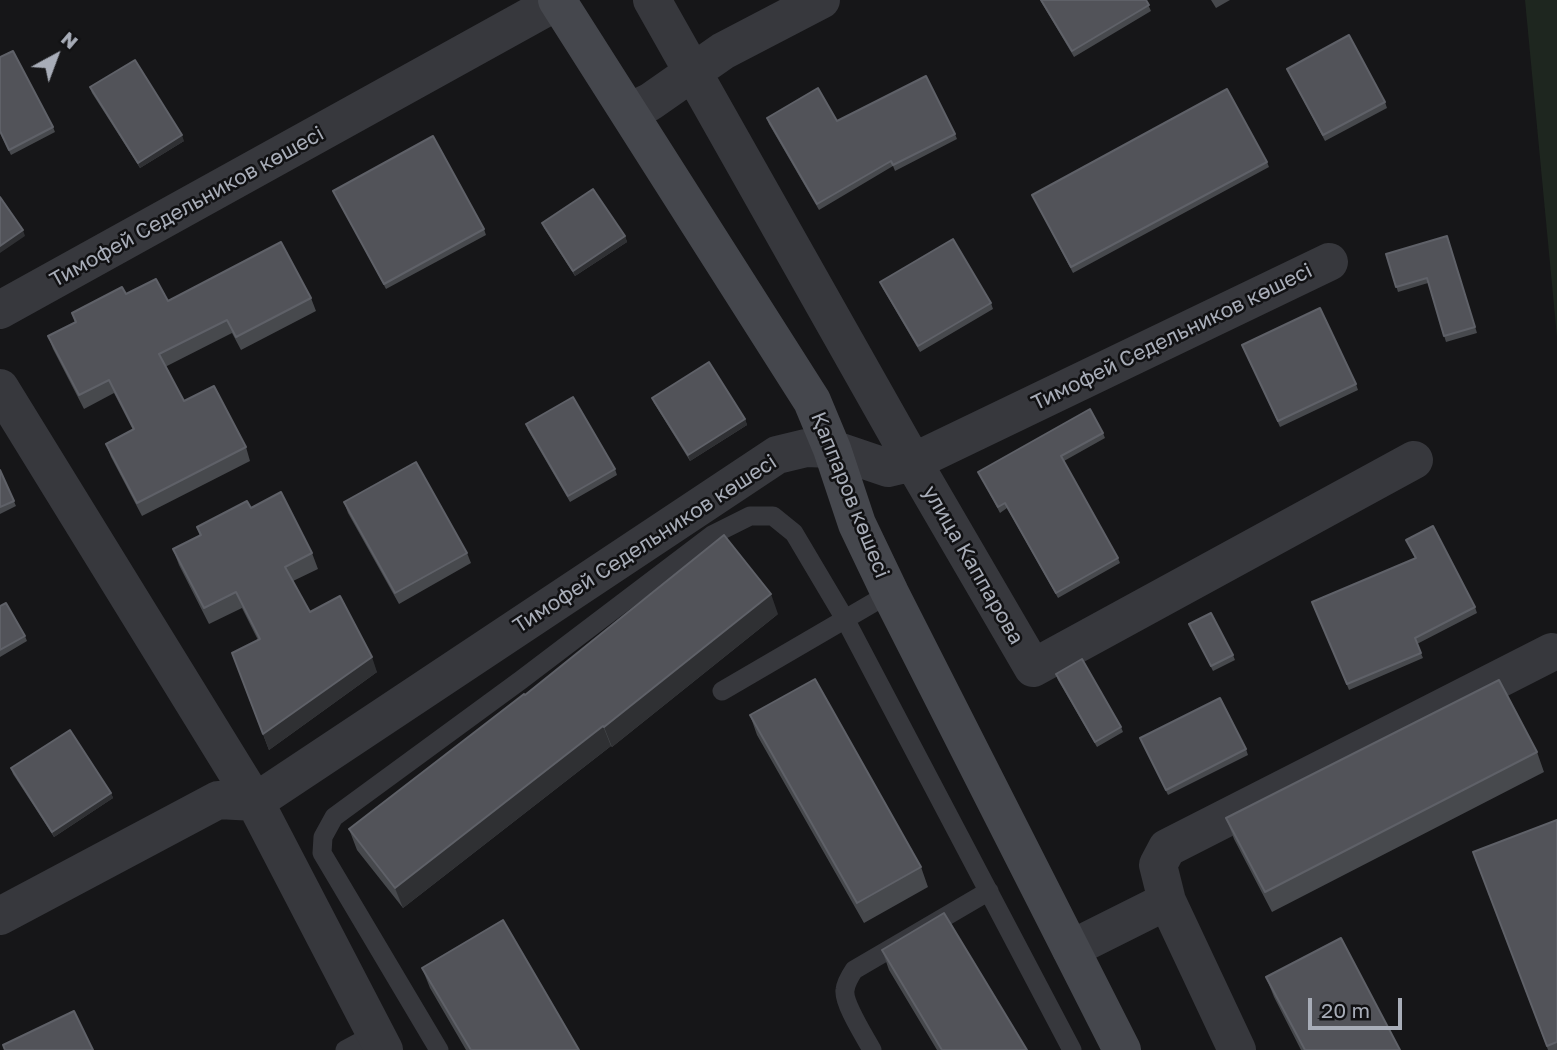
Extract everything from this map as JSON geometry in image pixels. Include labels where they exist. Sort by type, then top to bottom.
[{"type":"street","points":[[652,0],[913,462]]},
{"type":"street","points":[[629,112],[650,102],[723,51],[821,0]]},
{"type":"street","name":"Қаппаров көшесі","points":[[558,1],[812,401],[832,449],[857,523],[890,593],[1122,1050]]},
{"type":"street","name":"Тимофей Седельников көшесі","points":[[0,310],[558,1]]},
{"type":"street","name":"Тимофей Седельников көшесі","points":[[255,802],[777,455],[806,448],[832,449],[888,468],[913,462],[1329,262]]},
{"type":"street","points":[[0,388],[255,802],[368,1045]]},
{"type":"street","name":"улица Каппарова","points":[[913,462],[1033,668],[1414,460]]},
{"type":"street","points":[[1237,1050],[1167,901],[1158,865],[1167,848],[1555,658]]},
{"type":"street","points":[[0,916],[218,800],[255,802]]},
{"type":"street","points":[[1071,949],[1167,901]]},
{"type":"lane","points":[[439,1050],[322,853],[323,837],[334,817],[712,535],[750,516],[773,516],[794,533],[845,619],[1072,1050]]},
{"type":"lane","points":[[722,691],[890,593]]},
{"type":"lane","points":[[872,1050],[846,1001],[848,979],[855,970],[989,891]]},
{"type":"shaded area","points":[[1525,0],[1557,0],[1557,337]]},
{"type":"building","points":[[1041,0],[1146,0],[1149,5],[1072,51]]},
{"type":"building","points":[[1349,35],[1385,102],[1323,135],[1287,69]]},
{"type":"building","points":[[13,51],[53,127],[9,150],[0,131],[0,57]]},
{"type":"building","points":[[135,60],[182,135],[138,163],[90,87]]},
{"type":"building","points":[[926,76],[955,134],[893,165],[891,161],[817,204],[767,118],[818,88],[837,121]]},
{"type":"building","points":[[1227,89],[1267,162],[1071,267],[1032,195]]},
{"type":"building","points":[[433,136],[484,229],[384,284],[333,191]]},
{"type":"building","points":[[593,189],[625,236],[573,271],[542,223]]},
{"type":"building","points":[[0,197],[23,230],[0,246]]},
{"type":"building","points":[[1447,236],[1475,327],[1444,336],[1427,278],[1396,287],[1386,254]]},
{"type":"building","points":[[953,239],[991,303],[918,346],[880,282]]},
{"type":"building","points":[[281,242],[311,298],[236,337],[227,320],[159,354],[184,401],[214,386],[246,447],[137,503],[106,444],[134,429],[109,380],[79,395],[48,336],[76,322],[72,313],[122,287],[126,294],[156,279],[168,301]]},
{"type":"building","points":[[1320,308],[1356,384],[1278,421],[1242,345]]},
{"type":"building","points":[[709,362],[745,419],[688,455],[652,398]]},
{"type":"building","points":[[573,397],[615,469],[568,496],[526,424]]},
{"type":"building","points":[[1090,409],[1103,433],[1061,456],[1118,558],[1056,593],[1005,503],[998,507],[978,472]]},
{"type":"building","points":[[416,462],[467,553],[395,593],[344,502]]},
{"type":"building","points":[[0,470],[14,501],[0,507]]},
{"type":"building","points":[[281,492],[312,553],[285,567],[310,612],[340,596],[372,657],[263,734],[232,653],[260,639],[236,592],[204,608],[173,549],[201,535],[197,527],[247,501],[251,508]]},
{"type":"building","points":[[1433,526],[1475,607],[1415,638],[1421,653],[1347,684],[1312,602],[1416,558],[1406,540]]},
{"type":"building","points":[[724,535],[771,594],[395,888],[349,829],[525,695]]},
{"type":"building","points":[[6,603],[25,636],[0,650],[0,606]]},
{"type":"building","points":[[1211,613],[1233,655],[1211,666],[1189,624]]},
{"type":"building","points":[[1082,659],[1121,727],[1095,742],[1056,674]]},
{"type":"building","points":[[815,679],[921,867],[857,903],[750,715]]},
{"type":"building","points":[[1499,680],[1537,752],[1265,892],[1226,818]]},
{"type":"building","points":[[1220,698],[1246,749],[1166,790],[1140,738]]},
{"type":"building","points":[[70,730],[111,793],[52,832],[11,768]]},
{"type":"building","points":[[1557,820],[1557,1042],[1547,1046],[1473,852]]},
{"type":"building","points":[[944,913],[1027,1050],[942,1050],[882,950]]},
{"type":"building","points":[[503,920],[579,1050],[471,1050],[422,968]]},
{"type":"building","points":[[1341,938],[1400,1050],[1305,1050],[1266,977]]},
{"type":"building","points":[[74,1011],[93,1050],[5,1050],[3,1045]]}]
